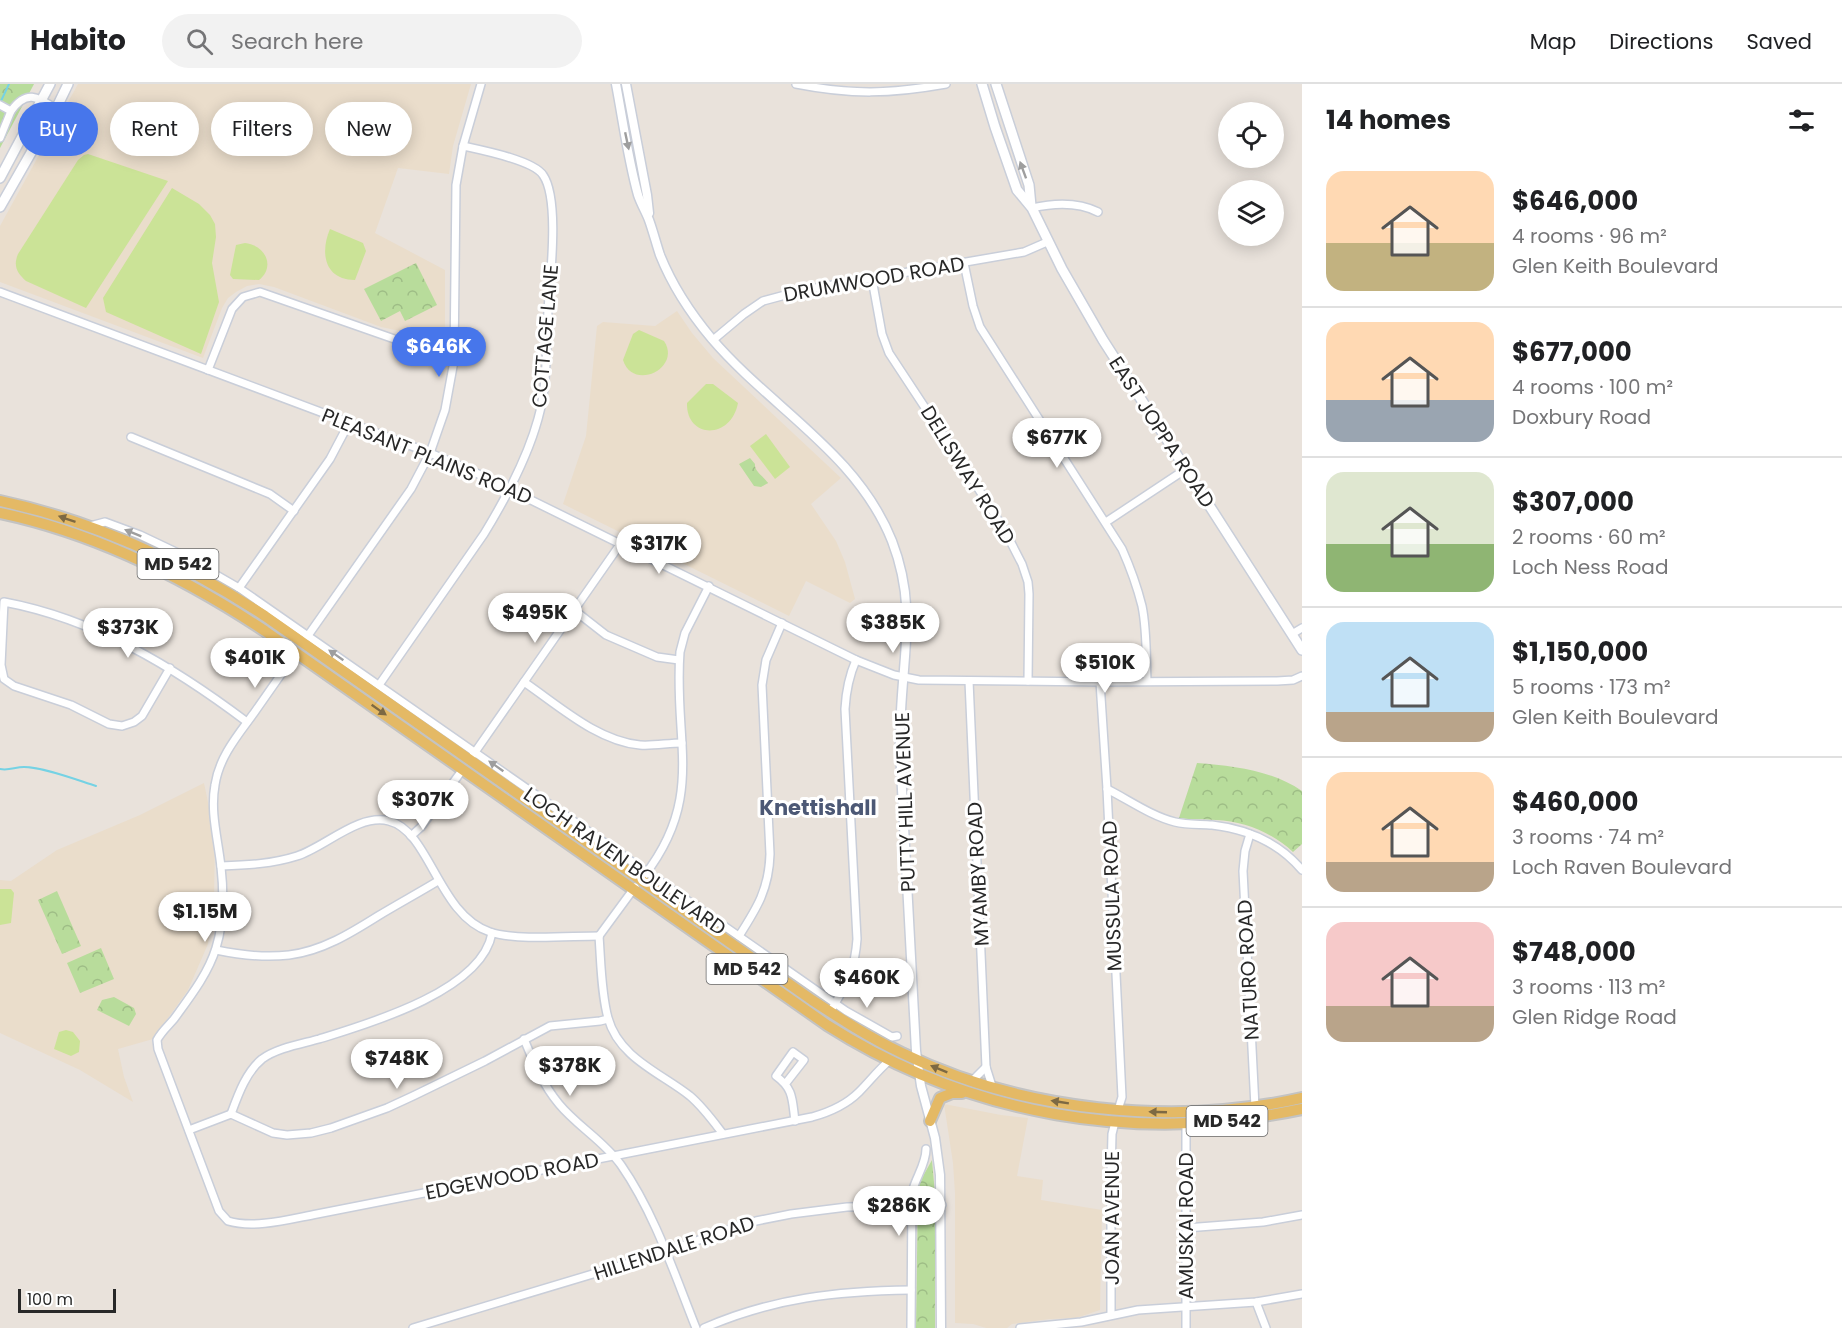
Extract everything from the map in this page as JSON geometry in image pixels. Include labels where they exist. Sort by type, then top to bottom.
[{"type":"main road","points":[[40,102],[50,84]]},
{"type":"main road","points":[[59,102],[68,84]]},
{"type":"main road","name":"EAST JOPPA ROAD","points":[[982,84],[1017,190],[1032,208],[1047,242],[1092,323],[1302,650]]},
{"type":"main road","name":"EAST JOPPA ROAD","points":[[996,84],[1029,185],[1032,208]]},
{"type":"main road","points":[[0,165],[18,140]]},
{"type":"main road","points":[[0,178],[18,145]]},
{"type":"main road","points":[[0,207],[29,156]]},
{"type":"main road","points":[[0,191],[13,183]]},
{"type":"main road","name":"LOCH RAVEN BOULEVARD","points":[[0,501],[40,510],[139,546],[190,571],[306,640],[469,760],[640,881],[833,1008],[870,1036],[918,1060],[972,1081],[1046,1100],[1118,1110],[1192,1113],[1255,1107],[1302,1098]]},
{"type":"main road","name":"LOCH RAVEN BOULEVARD","points":[[0,513],[74,534],[164,572],[225,605],[296,653],[469,760]]},
{"type":"main road","points":[[296,653],[306,640]]},
{"type":"main road","name":"LOCH RAVEN BOULEVARD","points":[[640,881],[827,1025],[919,1074],[971,1093],[1047,1113],[1143,1124],[1186,1124],[1248,1119],[1302,1109]]},
{"type":"main road","points":[[930,1121],[938,1101],[944,1096],[952,1093],[971,1093]]},
{"type":"main road","points":[[1115,1122],[1118,1110]]},
{"type":"street","points":[[306,640],[411,489],[430,453],[447,401],[452,376],[454,345],[455,209],[458,169],[481,84]]},
{"type":"street","name":"PUTTY HILL AVENUE","points":[[616,84],[639,197],[660,254],[676,287],[713,340],[836,456],[858,481],[872,502],[892,541],[903,579],[908,623],[900,752],[919,1074],[939,1162],[942,1205],[941,1328]]},
{"type":"street","name":"PUTTY HILL AVENUE","points":[[626,84],[647,195],[649,219]]},
{"type":"street","points":[[796,84],[837,91],[868,93],[895,92],[946,84]]},
{"type":"street","points":[[0,138],[11,111],[17,103],[24,98],[32,97],[46,102]]},
{"type":"street","points":[[1,105],[11,111]]},
{"type":"street","name":"COTTAGE LANE","points":[[379,685],[484,534],[529,447],[542,398],[552,243],[547,182],[537,168],[530,164],[463,146]]},
{"type":"street","points":[[1032,208],[1069,204],[1098,212]]},
{"type":"street","name":"DRUMWOOD ROAD","points":[[713,340],[763,300],[804,290],[1024,252],[1047,242]]},
{"type":"street","points":[[964,263],[980,327],[1122,549],[1142,607],[1147,681]]},
{"type":"street","name":"DELLSWAY ROAD","points":[[872,279],[882,334],[889,353],[982,494],[1005,531],[1025,571],[1029,594],[1028,681]]},
{"type":"street","name":"PLEASANT PLAINS ROAD","points":[[0,292],[430,453],[509,488],[856,660],[904,678],[1100,682],[1277,681],[1293,680],[1302,676]]},
{"type":"street","points":[[208,370],[232,309],[243,297],[260,292],[400,341],[454,345]]},
{"type":"street","points":[[239,588],[333,454],[349,423]]},
{"type":"street","points":[[131,437],[270,494],[294,511]]},
{"type":"street","points":[[1106,522],[1186,469]]},
{"type":"street","name":"LOCH RAVEN BOULEVARD","points":[[89,526],[105,522],[140,535],[190,559],[239,588],[306,640],[379,685],[469,760],[640,881],[739,936],[833,1008],[892,1037],[897,1035]]},
{"type":"street","points":[[411,836],[421,826],[469,760],[621,543]]},
{"type":"street","points":[[709,586],[685,633],[679,660],[683,782],[678,813],[670,836],[640,881],[598,936],[608,1019],[621,1042],[647,1068],[689,1095],[723,1134]]},
{"type":"street","points":[[170,668],[142,716],[122,726],[109,724],[71,705],[14,686],[4,679],[1,665],[4,602],[52,614],[146,653],[170,668],[204,690],[248,722]]},
{"type":"street","points":[[574,610],[606,635],[657,657],[679,660]]},
{"type":"street","points":[[739,936],[760,901],[768,879],[770,854],[762,685],[766,660],[782,623]]},
{"type":"street","points":[[1292,634],[1302,627]]},
{"type":"street","points":[[296,653],[226,753],[215,783],[214,813],[221,866],[223,910],[216,950],[239,955],[278,956],[292,955],[323,946],[347,935],[438,881]]},
{"type":"street","points":[[833,1008],[852,974],[856,956],[845,692],[856,660]]},
{"type":"street","name":"MYAMBY ROAD","points":[[969,681],[986,1067],[992,1086]]},
{"type":"street","points":[[524,682],[607,736],[640,744],[682,742]]},
{"type":"street","name":"MUSSULA ROAD","points":[[1100,682],[1122,1097],[1118,1110]]},
{"type":"street","points":[[1107,789],[1167,820],[1185,824],[1226,827],[1250,834],[1276,846],[1302,870]]},
{"type":"street","points":[[221,866],[272,862],[300,855],[361,824],[375,820],[390,821],[398,824],[411,836],[438,881],[462,914],[478,926],[492,933],[518,937],[598,936]]},
{"type":"street","name":"NATURO ROAD","points":[[1250,834],[1243,871],[1255,1107]]},
{"type":"street","points":[[189,1130],[231,1114],[249,1075],[264,1058],[401,1010],[432,996],[462,977],[476,965],[487,950],[492,933]]},
{"type":"street","name":"EDGEWOOD ROAD","points":[[216,950],[198,984],[157,1040],[158,1049],[219,1211],[228,1221],[241,1224],[271,1222],[318,1214],[795,1121],[826,1113],[844,1104],[890,1060]]},
{"type":"street","points":[[231,1114],[273,1133],[287,1135],[331,1128],[396,1104],[485,1061],[550,1026],[608,1019]]},
{"type":"street","points":[[524,1039],[539,1072],[559,1104],[614,1156],[643,1203],[666,1252],[696,1328]]},
{"type":"street","name":"EDGEWOOD ROAD","points":[[877,1070],[880,1054]]},
{"type":"street","points":[[972,1081],[986,1067]]},
{"type":"street","points":[[786,1083],[791,1091],[795,1121]]},
{"type":"street","name":"JOAN AVENUE","points":[[1111,1314],[1112,1134],[1115,1122]]},
{"type":"street","name":"AMUSKAI ROAD","points":[[1186,1124],[1186,1328]]},
{"type":"street","points":[[911,1328],[913,1188],[925,1161],[926,1149]]},
{"type":"street","name":"HILLENDALE ROAD","points":[[413,1328],[440,1324],[666,1252],[739,1226],[783,1215],[847,1207],[942,1205]]},
{"type":"street","points":[[1186,1228],[1263,1222],[1302,1215]]},
{"type":"street","points":[[704,1328],[753,1310],[798,1298],[846,1292],[911,1290]]},
{"type":"street","points":[[1020,1328],[1081,1325],[1111,1314],[1157,1308],[1256,1302],[1302,1294]]},
{"type":"street","points":[[1256,1302],[1266,1328]]},
{"type":"shaded area","points":[[78,84],[471,84],[453,146],[449,174],[398,168],[375,233],[445,270],[445,336],[419,335],[381,327],[274,287],[259,284],[247,286],[228,298],[203,358],[0,282],[0,226],[38,156],[98,156],[98,102],[68,102]]},
{"type":"shaded area","points":[[677,311],[713,358],[841,478],[811,504],[836,541],[845,562],[855,599],[850,603],[806,581],[789,616],[563,504],[586,436],[597,326],[603,322],[655,326]]},
{"type":"shaded area","points":[[204,783],[215,836],[214,901],[208,944],[188,990],[153,1039],[118,1049],[124,1077],[133,1102],[80,1070],[0,1033],[0,880],[11,881],[57,850],[140,815]]},
{"type":"shaded area","points":[[944,1104],[1028,1118],[1017,1176],[1043,1180],[1041,1200],[1102,1210],[1100,1310],[1076,1318],[1012,1324],[1007,1328],[986,1328],[973,1324],[955,1323],[955,1193]]},
{"type":"green space","points":[[0,84],[34,84],[24,102],[18,102],[18,114],[0,148]]},
{"type":"green space","points":[[83,156],[94,156],[168,181],[86,308],[26,281],[16,266],[18,254]]},
{"type":"green space","points":[[172,188],[199,204],[215,224],[216,237],[212,263],[219,302],[201,354],[106,312],[103,298]]},
{"type":"green space","points":[[330,229],[363,243],[366,251],[355,280],[337,275],[327,263],[325,247]]},
{"type":"green space","points":[[245,243],[258,248],[266,257],[267,269],[259,280],[233,279],[230,275],[236,245]]},
{"type":"green space","points":[[416,263],[437,305],[405,321],[400,311],[381,321],[364,289]]},
{"type":"green space","points":[[639,330],[664,341],[668,351],[667,360],[654,373],[636,374],[628,369],[623,360],[633,334]]},
{"type":"green space","points":[[706,384],[713,384],[738,403],[734,415],[727,424],[719,429],[701,429],[689,415],[687,403]]},
{"type":"green space","points":[[766,434],[790,467],[775,479],[750,446]]},
{"type":"green space","points":[[750,458],[757,471],[768,483],[761,487],[754,486],[739,464]]},
{"type":"green space","points":[[1197,763],[1265,774],[1302,791],[1302,844],[1293,852],[1258,829],[1227,821],[1179,818]]},
{"type":"green space","points":[[0,889],[11,889],[14,893],[11,923],[0,925]]},
{"type":"green space","points":[[57,891],[81,946],[62,954],[38,900]]},
{"type":"green space","points":[[101,948],[114,979],[80,993],[67,963]]},
{"type":"green space","points":[[114,997],[134,1008],[136,1014],[129,1026],[97,1010],[102,1000]]},
{"type":"green space","points":[[66,1030],[73,1032],[80,1041],[79,1052],[71,1056],[54,1049],[59,1032]]},
{"type":"green space","points":[[932,1160],[935,1194],[935,1328],[916,1328],[918,1189]]},
{"type":"waterway","points":[[0,103],[9,84]]},
{"type":"waterway","points":[[0,769],[24,767],[41,769],[96,786]]},
{"type":"district","name":"Knettishall","points":[[818,808]]}]
